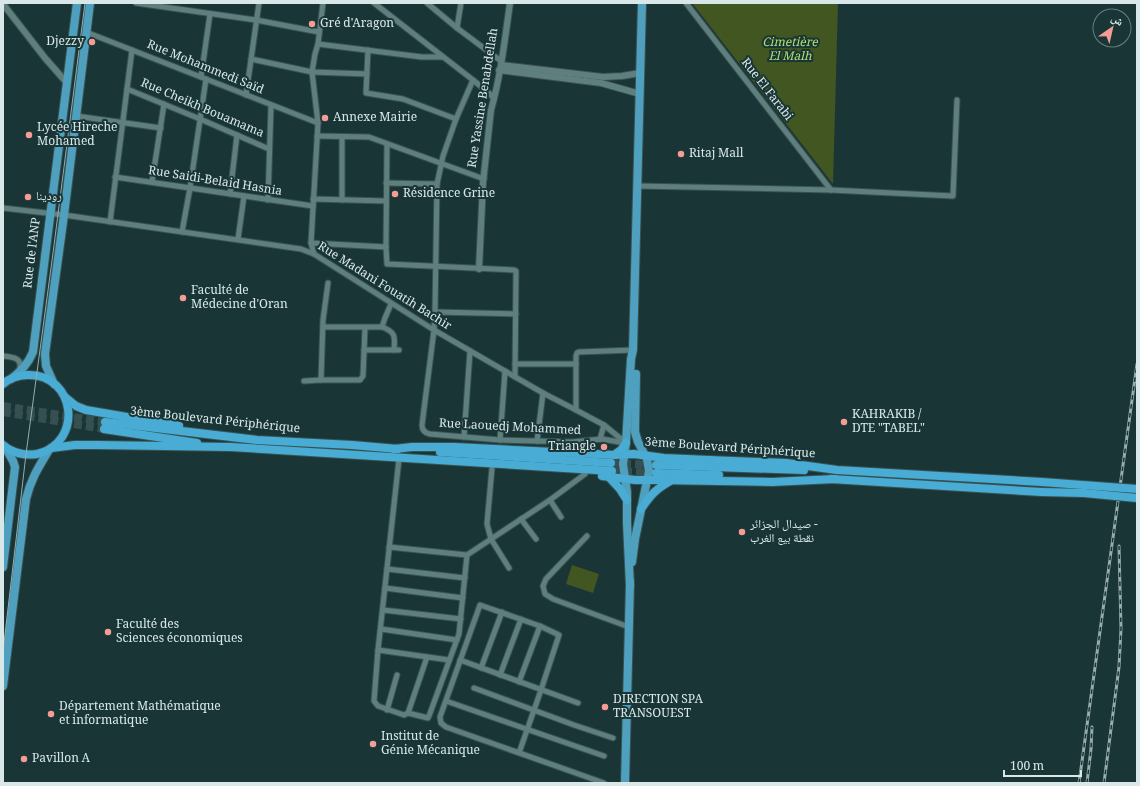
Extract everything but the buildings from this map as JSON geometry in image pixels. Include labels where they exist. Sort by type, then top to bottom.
[{"type":"highway","points":[[8,380],[18,376],[33,375],[48,379],[61,390],[69,411],[68,426],[58,442],[50,449]]},
{"type":"highway","points":[[65,398],[76,406],[86,410],[257,440]]},
{"type":"highway","name":"3ème Boulevard Périphérique","points":[[231,448],[105,425],[257,440],[352,445],[394,449],[440,446],[611,466],[624,454],[634,454],[664,458],[786,463],[837,470],[1137,489]]},
{"type":"highway","points":[[428,460],[492,468],[585,474],[611,466],[626,443]]},
{"type":"highway","points":[[4,446],[19,453],[26,454],[34,454],[50,449],[75,445],[97,445],[231,448],[399,459],[611,466],[625,479],[635,480],[772,482],[835,479]]},
{"type":"highway","points":[[785,454],[786,463]]},
{"type":"highway","points":[[611,466],[620,488],[627,500]]},
{"type":"highway","points":[[837,470],[656,469],[1042,492],[1084,493],[1137,498]]},
{"type":"highway","points":[[641,509],[656,490],[673,480]]},
{"type":"main road","name":"Rue de l'ANP","points":[[54,384],[46,366],[45,354],[67,83],[77,3]]},
{"type":"main road","name":"Rue de l'ANP","points":[[8,380],[24,368],[30,360],[33,352],[76,116],[90,3]]},
{"type":"main road","points":[[630,586],[627,544],[627,500],[623,464],[633,350],[642,3]]},
{"type":"main road","points":[[624,783],[630,586],[635,539],[649,467],[635,432],[636,359],[633,350]]},
{"type":"main road","points":[[3,566],[15,467],[13,460],[4,446]]},
{"type":"main road","points":[[3,686],[26,499],[30,482],[50,449]]},
{"type":"street","points":[[136,3],[158,4],[319,32]]},
{"type":"street","points":[[246,95],[259,3]]},
{"type":"street","points":[[314,254],[311,243],[312,206],[318,123],[312,72],[318,44],[323,3]]},
{"type":"street","points":[[374,3],[473,80],[494,99]]},
{"type":"street","points":[[427,3],[500,65],[601,83],[640,94]]},
{"type":"street","points":[[457,28],[461,3]]},
{"type":"street","name":"Rue Yassine Benabdellah","points":[[479,269],[484,179],[491,110],[510,3]]},
{"type":"street","name":"Rue El Farabi","points":[[686,3],[831,190]]},
{"type":"street","points":[[3,4],[45,58],[67,83]]},
{"type":"street","points":[[182,232],[200,119],[210,14]]},
{"type":"street","name":"Rue Mohammedi Saïd","points":[[86,32],[271,106],[318,123]]},
{"type":"street","points":[[318,44],[442,57]]},
{"type":"street","points":[[110,222],[132,50]]},
{"type":"street","points":[[368,50],[366,92],[368,94],[403,99],[456,118]]},
{"type":"street","points":[[251,59],[312,72],[367,74]]},
{"type":"street","points":[[500,65],[603,77],[640,73]]},
{"type":"street","points":[[434,330],[436,312],[438,184],[442,164],[456,118],[473,80]]},
{"type":"street","name":"Rue Cheikh Bouamama","points":[[127,89],[269,149]]},
{"type":"street","points":[[637,186],[831,190],[953,196],[957,100]]},
{"type":"street","points":[[152,182],[164,104]]},
{"type":"street","points":[[268,200],[271,106]]},
{"type":"street","points":[[76,116],[161,128]]},
{"type":"street","points":[[230,194],[238,135]]},
{"type":"street","points":[[317,136],[369,138],[484,179]]},
{"type":"street","points":[[342,137],[342,200]]},
{"type":"street","points":[[386,144],[387,264],[516,271],[515,377]]},
{"type":"street","name":"Rue Saidi-Belaid Hasnia","points":[[115,177],[312,206]]},
{"type":"street","points":[[386,183],[438,184]]},
{"type":"street","points":[[238,239],[244,196]]},
{"type":"street","points":[[313,199],[386,201]]},
{"type":"street","name":"Rue Madani Fouatih Bachir","points":[[3,208],[57,214],[301,249],[314,254],[391,304],[470,351],[543,393],[604,425],[626,443]]},
{"type":"street","points":[[311,243],[386,247]]},
{"type":"street","points":[[321,380],[323,327],[328,283]]},
{"type":"street","points":[[382,327],[391,304]]},
{"type":"street","points":[[436,312],[516,314]]},
{"type":"street","points":[[323,327],[382,327],[392,333],[396,350],[364,350]]},
{"type":"street","points":[[304,381],[360,380],[363,376],[365,328]]},
{"type":"street","name":"Rue Laouedj Mohammed","points":[[434,330],[422,428],[428,434],[500,440],[572,442],[600,439],[626,443]]},
{"type":"street","points":[[576,410],[577,353],[633,350]]},
{"type":"street","points":[[464,437],[470,351]]},
{"type":"street","points":[[3,356],[15,358],[20,363],[20,367],[8,380]]},
{"type":"street","points":[[515,364],[576,364]]},
{"type":"street","points":[[500,440],[505,371]]},
{"type":"street","points":[[537,441],[543,393]]},
{"type":"street","points":[[600,439],[604,425]]},
{"type":"street","points":[[399,459],[378,650],[374,701],[378,706],[404,715],[408,713],[428,718],[459,634],[467,555]]},
{"type":"street","points":[[492,468],[487,524],[491,539],[509,568]]},
{"type":"street","points":[[389,547],[467,555],[550,500],[585,474]]},
{"type":"street","points":[[550,500],[561,517]]},
{"type":"street","points":[[521,519],[536,539]]},
{"type":"street","points":[[587,536],[546,579],[543,586],[546,594],[553,599],[629,627]]},
{"type":"street","points":[[387,569],[465,578]]},
{"type":"street","points":[[385,588],[463,598]]},
{"type":"street","points":[[519,753],[559,635],[540,626],[480,605],[440,717],[441,723],[446,727],[519,753],[604,783]]},
{"type":"street","points":[[383,610],[461,619]]},
{"type":"street","points":[[481,668],[502,612]]},
{"type":"street","points":[[500,675],[521,619]]},
{"type":"street","points":[[519,682],[540,626]]},
{"type":"street","points":[[380,630],[457,640]]},
{"type":"street","points":[[378,650],[450,660]]},
{"type":"street","points":[[408,713],[427,657]]},
{"type":"street","points":[[460,660],[578,703]]},
{"type":"street","points":[[387,710],[398,675]]},
{"type":"street","points":[[474,688],[613,738]]},
{"type":"street","points":[[446,701],[604,756]]},
{"type":"green space","name":"Cimetière El Malh","points":[[692,3],[838,3],[833,184]]},
{"type":"green space","points":[[572,565],[599,574],[593,593],[566,584]]},
{"type":"tunnel","points":[[3,406],[105,422]]},
{"type":"tunnel","points":[[3,412],[104,429]]},
{"type":"tunnel","points":[[611,463],[654,465]]},
{"type":"tunnel","points":[[612,471],[655,473]]},
{"type":"tram line","points":[[3,652],[26,454],[85,3]]},
{"type":"railway","points":[[1079,783],[1137,364]]},
{"type":"railway","points":[[1104,783],[1119,667],[1121,629],[1119,546]]},
{"type":"railway","points":[[1087,783],[1092,727]]},
{"type":"place","name":"Gré d'Aragon","points":[[312,24]]},
{"type":"place","name":"Djezzy","points":[[92,42]]},
{"type":"place","name":"Annexe Mairie","points":[[325,118]]},
{"type":"place","name":"Lycée Hireche Mohamed","points":[[29,135]]},
{"type":"place","name":"Ritaj Mall","points":[[681,154]]},
{"type":"place","name":"Résidence Grine","points":[[395,194]]},
{"type":"place","name":"رودينا","points":[[28,197]]},
{"type":"place","name":"Faculté de Médecine d'Oran","points":[[183,298]]},
{"type":"place","name":"KAHRAKIB / DTE \"TABEL\"","points":[[844,422]]},
{"type":"place","name":"Triangle","points":[[604,447]]},
{"type":"place","name":"صيدال الجزائر - نقطة بيع الغرب","points":[[742,532]]},
{"type":"place","name":"Faculté des Sciences économiques","points":[[108,632]]},
{"type":"place","name":"DIRECTION SPA TRANSOUEST","points":[[605,707]]},
{"type":"place","name":"Département Mathématique et informatique","points":[[51,714]]},
{"type":"place","name":"Institut de Génie Mécanique","points":[[373,744]]},
{"type":"place","name":"Pavillon A","points":[[24,759]]}]
